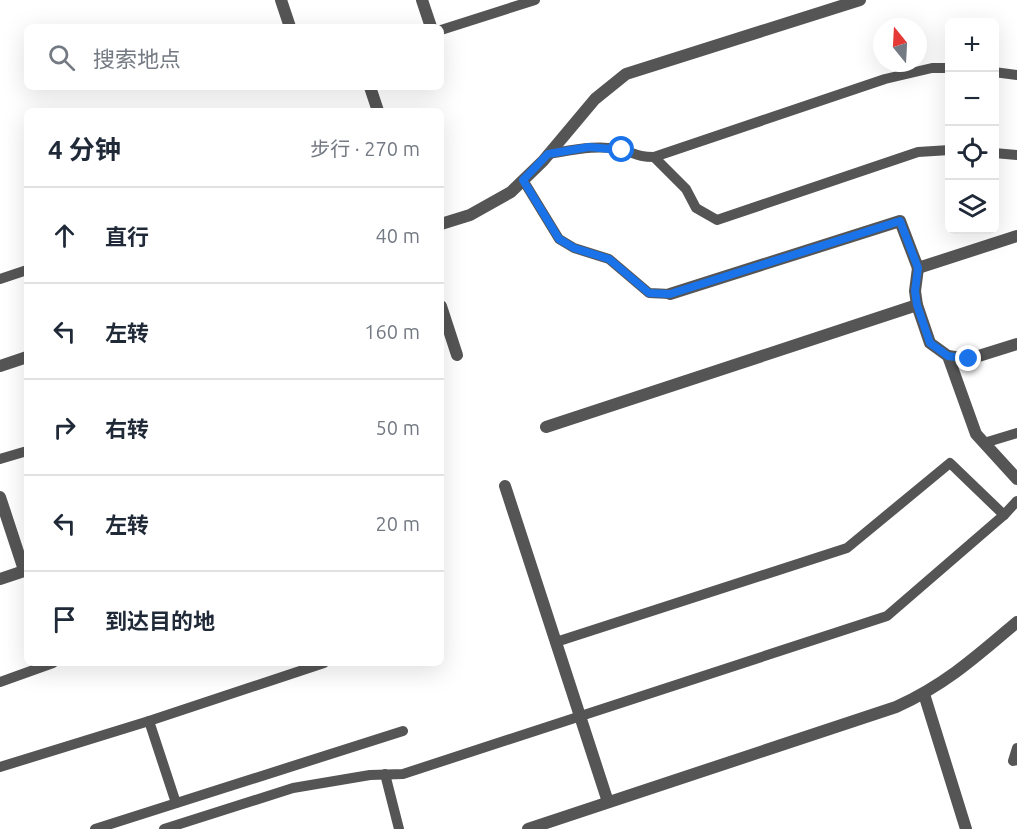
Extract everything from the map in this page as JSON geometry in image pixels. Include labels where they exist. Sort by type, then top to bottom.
[{"type":"street","points":[[281,0],[289,24]]},
{"type":"street","points":[[422,0],[430,24]]},
{"type":"street","points":[[444,223],[470,215],[511,192],[548,154],[595,99],[626,74],[860,0]]},
{"type":"street","points":[[371,90],[377,108]]},
{"type":"street","points":[[670,294],[900,221],[918,268],[915,291],[917,305],[930,343],[948,356],[969,359],[1017,344]]},
{"type":"street","points":[[918,268],[1017,236]]},
{"type":"street","points":[[546,427],[917,305]]},
{"type":"street","points":[[444,315],[457,355]]},
{"type":"street","points":[[948,356],[976,434],[1017,479]]},
{"type":"street","points":[[0,366],[24,358]]},
{"type":"street","points":[[505,486],[608,802]]},
{"type":"street","points":[[0,497],[24,564]]},
{"type":"street","points":[[0,579],[24,571]]},
{"type":"street","points":[[528,829],[896,707],[924,694],[956,674],[1017,622]]},
{"type":"street","points":[[924,694],[966,829]]},
{"type":"lane","points":[[444,29],[535,0]]},
{"type":"lane","points":[[548,154],[589,147],[622,150],[640,157],[654,157],[885,79],[932,68],[945,68]]},
{"type":"lane","points":[[999,73],[1017,75]]},
{"type":"lane","points":[[654,157],[686,189],[696,208],[717,220],[918,152],[945,150]]},
{"type":"lane","points":[[999,153],[1017,155]]},
{"type":"lane","points":[[523,180],[559,239],[574,248],[609,259],[649,293],[670,294]]},
{"type":"lane","points":[[0,279],[24,271]]},
{"type":"lane","points":[[984,443],[1017,433]]},
{"type":"lane","points":[[0,459],[24,452]]},
{"type":"lane","points":[[556,642],[847,548],[950,463],[1004,515]]},
{"type":"lane","points":[[164,829],[182,826],[293,788],[369,775],[403,774],[887,616],[1004,515],[1017,501]]},
{"type":"lane","points":[[0,682],[45,666]]},
{"type":"lane","points":[[0,767],[315,666]]},
{"type":"lane","points":[[149,721],[176,803]]},
{"type":"lane","points":[[95,829],[403,731]]},
{"type":"lane","points":[[1017,748],[1013,761],[1017,760]]},
{"type":"lane","points":[[384,774],[399,829]]},
{"type":"route","points":[[622,150],[589,147],[548,154],[523,180],[559,239],[574,248],[609,259],[649,293],[670,294],[900,221],[918,268],[915,291],[917,305],[930,343],[948,356],[969,359]]}]
